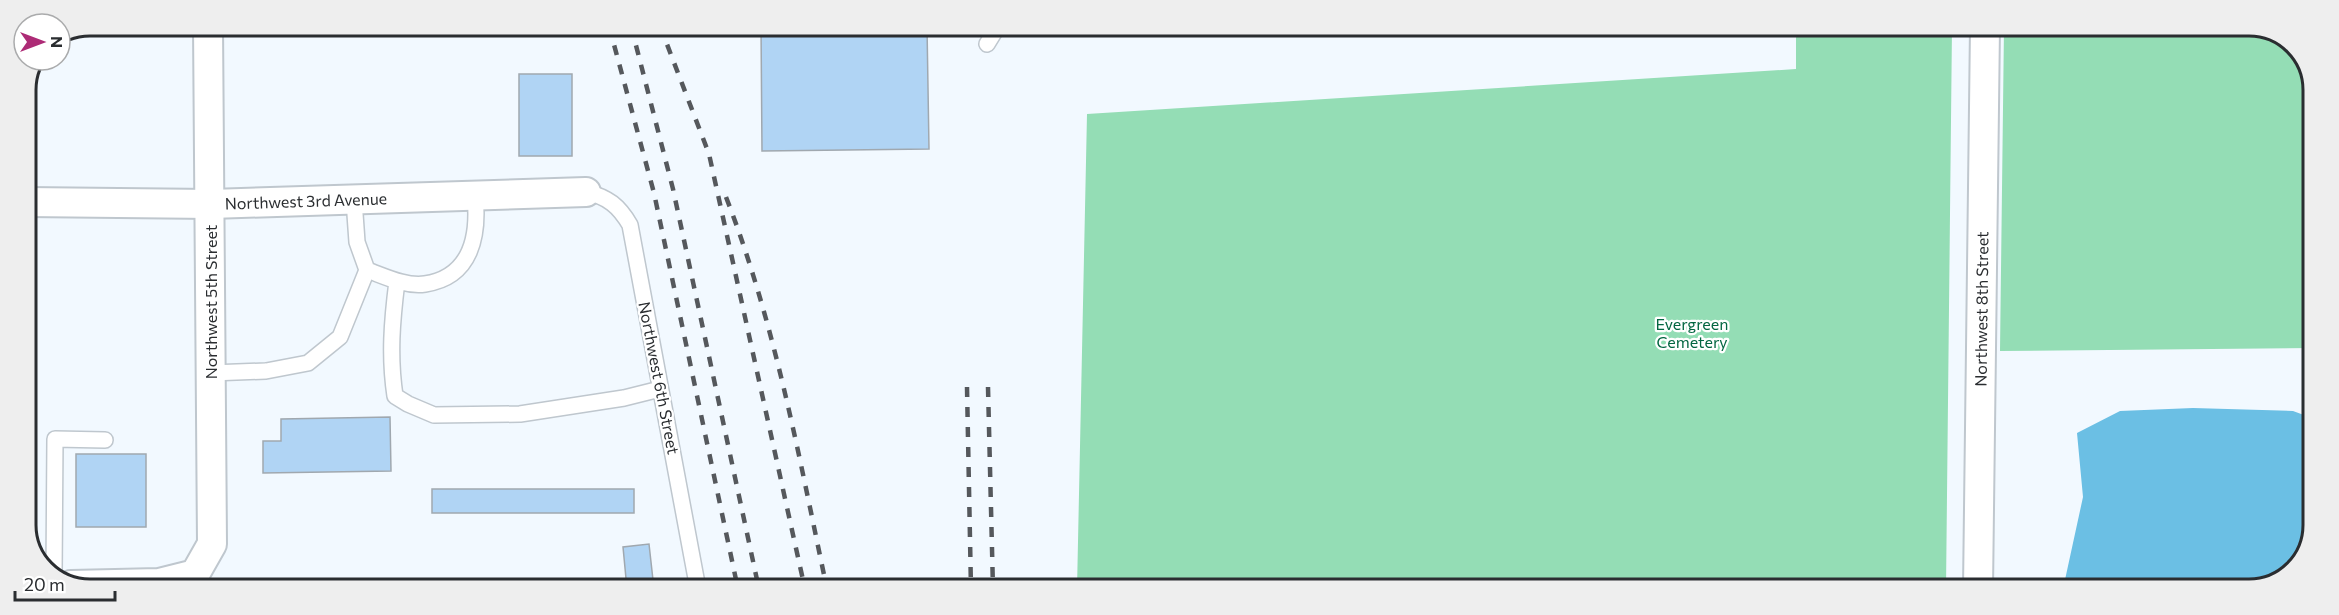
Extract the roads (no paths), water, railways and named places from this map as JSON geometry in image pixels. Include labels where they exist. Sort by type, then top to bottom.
[{"type":"street","name":"Northwest 5th Street","points":[[175,579],[195,574],[212,544],[208,36]]},
{"type":"street","name":"Northwest 8th Street","points":[[1978,579],[1984,36]]},
{"type":"street","name":"Northwest 3rd Avenue","points":[[36,202],[211,204],[586,192]]},
{"type":"lane","points":[[987,44],[992,36]]},
{"type":"lane","name":"Northwest 6th Street","points":[[586,192],[603,196],[621,209],[630,225],[696,579]]},
{"type":"lane","points":[[367,270],[397,281],[424,285],[450,277],[469,257],[478,223],[475,196]]},
{"type":"lane","points":[[211,373],[266,371],[308,363],[340,337],[367,270],[357,242],[354,200]]},
{"type":"lane","points":[[397,281],[390,335],[395,396],[434,415],[520,414],[624,398],[660,389]]},
{"type":"lane","points":[[54,565],[56,439],[105,440]]},
{"type":"water","points":[[2193,408],[2293,411],[2303,415],[2303,525],[2299,545],[2294,555],[2282,568],[2253,579],[2065,579],[2083,497],[2077,433],[2120,411]]},
{"type":"railway","points":[[612,36],[654,193],[736,579]]},
{"type":"railway","points":[[634,36],[673,189],[757,579]]},
{"type":"railway","points":[[664,36],[709,154],[803,579]]},
{"type":"railway","points":[[726,197],[759,293],[772,342],[796,440],[825,579]]},
{"type":"railway","points":[[967,387],[971,579]]},
{"type":"railway","points":[[988,387],[993,579]]},
{"type":"park label","name":"Evergreen Cemetery","points":[[1692,333]]}]
